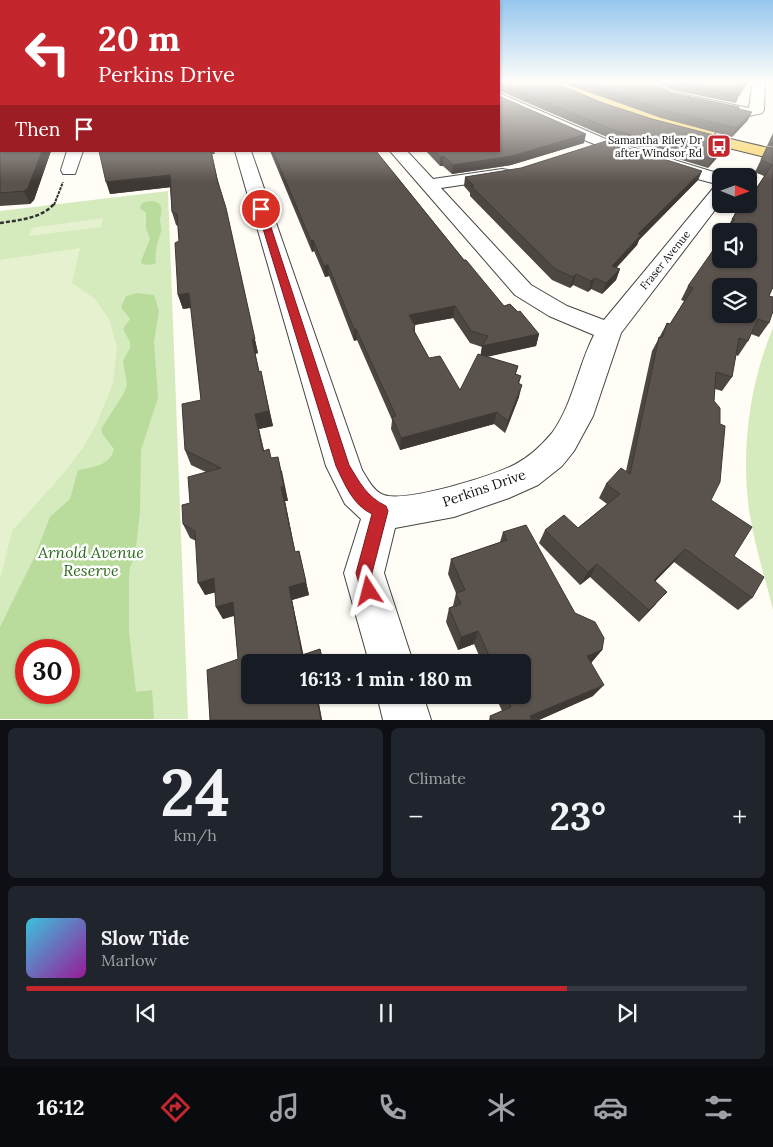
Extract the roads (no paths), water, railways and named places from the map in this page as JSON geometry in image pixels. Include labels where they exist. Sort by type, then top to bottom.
[{"type":"main road","points":[[627,115],[655,124],[773,154]]},
{"type":"main road","points":[[647,115],[773,147]]},
{"type":"street","points":[[536,115],[550,122],[604,142],[712,176]]},
{"type":"street","points":[[579,151],[604,142]]},
{"type":"street","points":[[66,175],[75,152]]},
{"type":"street","points":[[243,152],[343,466],[359,496],[369,506],[381,511],[364,573],[388,654]]},
{"type":"street","points":[[399,152],[523,290],[558,311],[610,331]]},
{"type":"street","points":[[428,185],[519,170]]},
{"type":"street","name":"Fraser Avenue","points":[[610,331],[712,201]]},
{"type":"street","name":"Perkins Drive","points":[[381,511],[390,513],[418,510],[492,488],[526,475],[547,460],[564,441],[578,415],[598,351],[610,331]]},
{"type":"street","points":[[403,704],[408,720]]},
{"type":"place","name":"Samantha Riley Dr after Windsor Rd","points":[[719,146]]},
{"type":"park label","name":"Arnold Avenue Reserve","points":[[91,561]]}]
